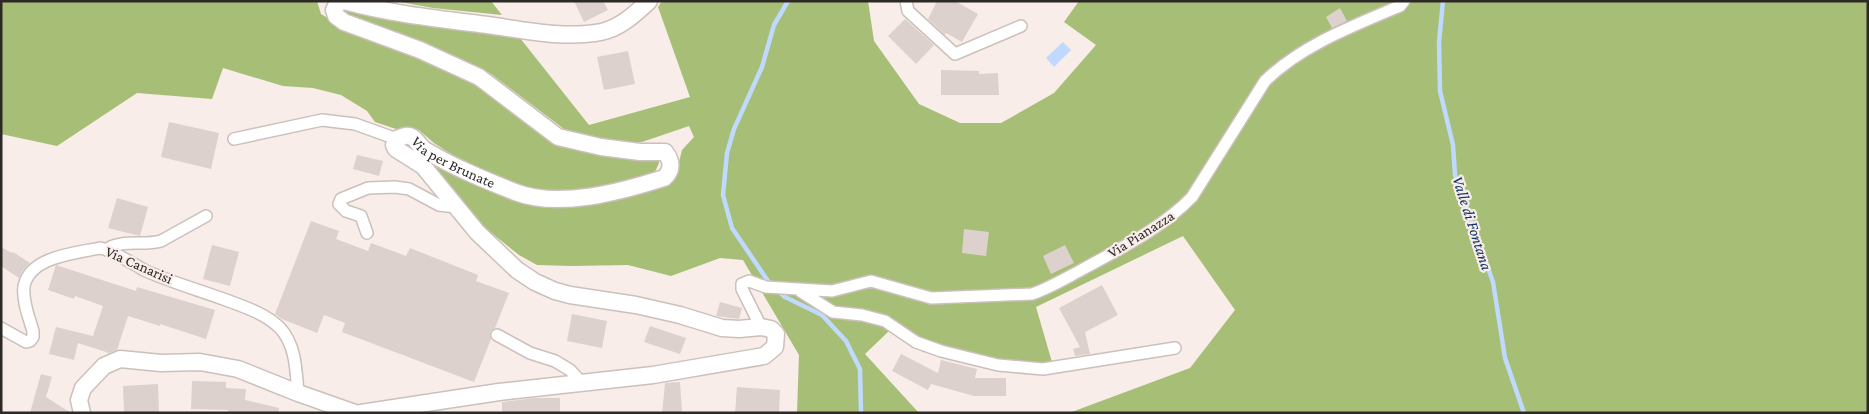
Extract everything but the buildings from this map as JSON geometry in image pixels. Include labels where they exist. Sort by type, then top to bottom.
[{"type":"street","name":"Via per Brunate","points":[[649,1],[629,19],[617,26],[586,34],[546,33],[405,15],[344,2],[337,4],[334,10],[336,16],[344,22],[420,50],[479,77],[558,137],[601,147],[640,152],[665,152],[670,158],[669,173],[664,178],[585,197],[546,200],[517,192],[451,164],[423,149],[411,137],[406,136],[397,139],[394,145],[396,149],[423,166],[476,232],[517,270],[535,282],[570,295],[636,305],[680,315],[722,328],[739,330],[761,327]]},
{"type":"street","points":[[906,1],[908,11],[955,54],[1021,26]]},
{"type":"street","name":"Via Pianazza","points":[[761,327],[742,288],[742,284],[749,281],[766,287],[832,291],[871,281],[931,298],[1032,294],[1044,290],[1103,258],[1168,219],[1181,209],[1192,197],[1261,88],[1281,66],[1338,32],[1400,6],[1404,1]]},
{"type":"street","points":[[234,139],[322,120],[356,124],[397,139]]},
{"type":"street","points":[[367,233],[361,216],[346,211],[339,204],[341,199],[368,188],[394,187],[409,189],[439,205],[456,206]]},
{"type":"street","points":[[106,249],[114,244],[162,242],[206,216]]},
{"type":"street","name":"Via Canarisi","points":[[1,328],[26,342],[30,341],[33,337],[33,332],[24,295],[27,277],[36,267],[53,258],[100,248],[106,249],[146,271],[249,308],[270,320],[281,329],[289,342],[296,363],[298,393]]},
{"type":"street","name":"Via Pianazza","points":[[798,290],[833,312],[862,315],[884,322],[916,342],[941,352],[998,365],[1044,369],[1175,348]]},
{"type":"street","points":[[361,413],[499,392],[653,375],[764,356],[775,347],[776,334],[771,329],[761,327]]},
{"type":"street","points":[[497,335],[530,353],[555,361],[570,370],[582,383]]},
{"type":"street","points":[[82,413],[79,400],[83,388],[104,366],[120,359],[161,363],[200,362],[238,369],[298,393],[356,413]]},
{"type":"green space","points":[[1,1],[317,1],[321,14],[331,20],[476,80],[553,138],[658,159],[659,163],[654,174],[586,191],[546,193],[519,187],[454,156],[419,130],[410,128],[396,129],[375,122],[367,111],[341,95],[313,88],[283,86],[223,68],[212,99],[137,93],[57,146],[1,134]]},
{"type":"green space","points":[[395,1],[491,1],[502,15],[433,8]]},
{"type":"green space","points":[[662,1],[868,1],[874,41],[919,104],[960,123],[1001,123],[1054,93],[1096,45],[1064,22],[1079,1],[1868,1],[1868,413],[1069,413],[1190,368],[1235,310],[1183,236],[1036,307],[1054,369],[923,352],[889,331],[865,354],[919,413],[797,413],[799,355],[743,260],[720,258],[671,276],[628,265],[537,265],[519,255],[484,227],[420,156],[548,202],[677,170],[682,150],[694,137],[689,126],[642,142],[617,142],[564,129],[491,74],[474,65],[422,43],[350,18],[344,13],[345,7],[516,33],[589,125],[690,97],[658,7]]},
{"type":"water","points":[[1063,42],[1071,50],[1054,67],[1046,58]]},
{"type":"waterway","points":[[770,284],[732,228],[723,195],[727,153],[734,129],[762,67],[774,25],[788,1]]},
{"type":"waterway","name":"Valle di Fontana","points":[[1443,1],[1439,42],[1440,91],[1453,145],[1455,175],[1493,282],[1505,358],[1524,413]]},
{"type":"waterway","points":[[778,291],[785,297],[822,315],[846,341],[860,369],[861,413]]}]
